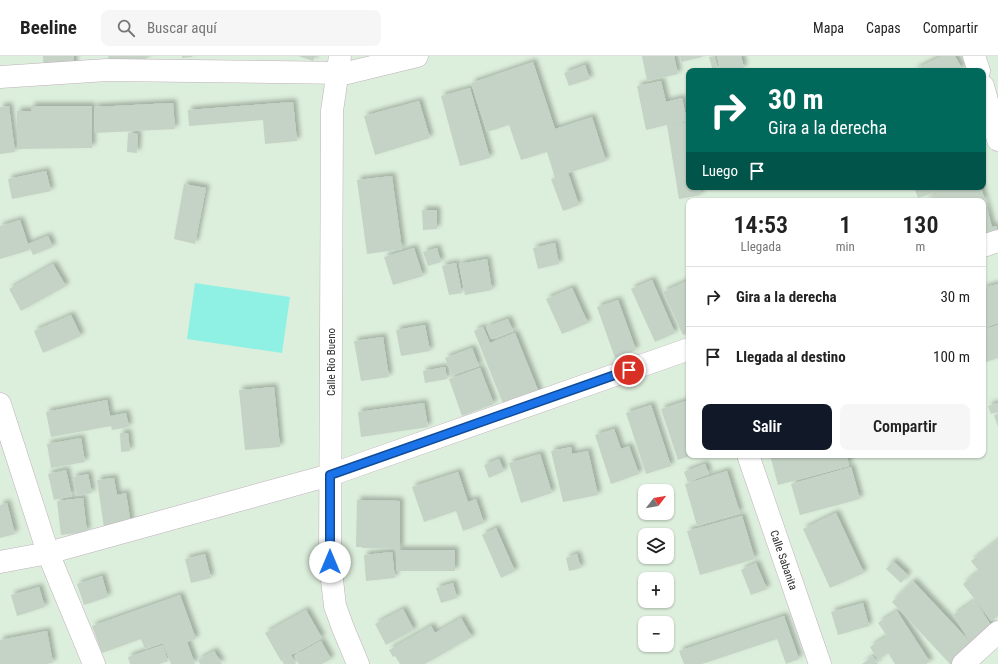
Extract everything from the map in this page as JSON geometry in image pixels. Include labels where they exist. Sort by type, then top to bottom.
[{"type":"street","points":[[0,77],[107,70],[338,64],[347,73],[417,56]]},
{"type":"street","points":[[974,56],[978,68]]},
{"type":"street","name":"Calle Río Bueno","points":[[338,64],[332,111],[330,562],[335,606],[358,664]]},
{"type":"street","points":[[986,97],[998,140]]},
{"type":"street","points":[[986,245],[998,241]]},
{"type":"street","points":[[0,562],[48,553],[330,475],[686,350]]},
{"type":"street","points":[[0,404],[48,553],[94,664]]},
{"type":"street","name":"Calle Sabanita","points":[[749,458],[820,664]]},
{"type":"street","points":[[963,664],[998,632]]},
{"type":"shaded area","points":[[195,283],[290,297],[282,353],[187,339]]},
{"type":"building","points":[[43,56],[74,56],[74,68],[44,70]]},
{"type":"building","points":[[108,56],[146,56],[147,59],[111,68]]},
{"type":"building","points":[[182,56],[192,56],[192,57],[182,58]]},
{"type":"building","points":[[298,56],[315,56],[313,61]]},
{"type":"building","points":[[642,56],[674,56],[678,74],[647,81]]},
{"type":"building","points":[[680,56],[702,56],[702,57],[681,62]]},
{"type":"building","points":[[714,56],[717,68],[712,68],[709,57]]},
{"type":"building","points":[[717,56],[741,56],[744,68],[720,68]]},
{"type":"building","points":[[942,56],[955,56],[961,68],[918,68]]},
{"type":"building","points":[[533,62],[555,129],[592,117],[606,161],[568,173],[579,205],[563,211],[551,179],[555,178],[547,152],[521,160],[509,125],[487,132],[471,83]]},
{"type":"building","points":[[585,65],[590,79],[569,86],[564,73]]},
{"type":"building","points":[[661,81],[666,102],[682,98],[686,121],[673,125],[686,123],[686,190],[700,190],[701,195],[679,199],[667,125],[646,130],[637,86]]},
{"type":"building","points":[[470,88],[490,158],[460,166],[441,96]]},
{"type":"building","points":[[419,101],[430,138],[375,155],[364,116]]},
{"type":"building","points":[[293,102],[297,141],[265,144],[263,120],[189,126],[188,110]]},
{"type":"building","points":[[173,103],[175,129],[95,133],[94,107]]},
{"type":"building","points":[[9,106],[15,152],[0,154],[0,107]]},
{"type":"building","points":[[31,106],[92,106],[92,148],[17,149],[17,111],[31,111]]},
{"type":"building","points":[[128,133],[138,134],[137,153],[127,152]]},
{"type":"building","points":[[46,171],[51,191],[12,199],[8,179]]},
{"type":"building","points":[[392,176],[402,249],[367,254],[357,180]]},
{"type":"building","points":[[184,184],[206,188],[195,244],[174,239]]},
{"type":"building","points":[[915,190],[933,190],[934,193],[918,198]]},
{"type":"building","points":[[936,190],[982,190],[984,198],[930,198],[937,195]]},
{"type":"building","points":[[986,205],[992,227],[996,226],[998,232],[986,240]]},
{"type":"building","points":[[422,210],[437,210],[437,229],[423,230]]},
{"type":"building","points":[[20,220],[30,250],[0,259],[0,226]]},
{"type":"building","points":[[48,236],[53,247],[33,255],[28,244]]},
{"type":"building","points":[[555,243],[559,264],[538,269],[533,248]]},
{"type":"building","points":[[414,248],[423,276],[393,285],[384,257]]},
{"type":"building","points":[[437,248],[441,262],[428,266],[423,252]]},
{"type":"building","points":[[487,259],[492,290],[465,295],[459,264]]},
{"type":"building","points":[[456,263],[462,293],[449,295],[442,266]]},
{"type":"building","points":[[53,264],[66,286],[21,311],[9,289]]},
{"type":"building","points":[[652,280],[675,333],[655,342],[631,289]]},
{"type":"building","points":[[686,281],[686,334],[683,335],[663,292]]},
{"type":"building","points":[[998,284],[998,323],[986,327],[986,287]]},
{"type":"building","points":[[572,288],[588,323],[562,334],[546,299]]},
{"type":"building","points":[[618,300],[636,350],[615,358],[597,307]]},
{"type":"building","points":[[71,315],[81,336],[43,353],[34,331]]},
{"type":"building","points":[[508,319],[513,331],[491,339],[486,327]]},
{"type":"building","points":[[425,325],[430,351],[401,356],[396,330]]},
{"type":"building","points":[[998,325],[998,358],[986,362],[986,329]]},
{"type":"building","points":[[483,327],[490,343],[515,333],[540,395],[505,409],[474,331]]},
{"type":"building","points":[[383,337],[389,377],[361,381],[354,341]]},
{"type":"building","points":[[472,348],[479,366],[452,375],[445,358]]},
{"type":"building","points":[[445,367],[447,379],[425,383],[423,371]]},
{"type":"building","points":[[480,368],[494,404],[462,416],[449,379]]},
{"type":"building","points":[[274,387],[280,447],[245,450],[239,390]]},
{"type":"building","points":[[107,400],[110,416],[126,413],[129,427],[112,430],[111,426],[51,437],[46,412]]},
{"type":"building","points":[[686,401],[686,457],[678,460],[661,409]]},
{"type":"building","points":[[424,403],[428,427],[361,437],[358,412]]},
{"type":"building","points":[[998,403],[998,412],[991,414],[988,406]]},
{"type":"building","points":[[651,405],[671,466],[646,474],[626,413]]},
{"type":"building","points":[[998,414],[998,427],[994,415]]},
{"type":"building","points":[[614,429],[621,449],[629,446],[639,474],[611,484],[595,435]]},
{"type":"building","points":[[120,433],[128,433],[130,451],[121,452]]},
{"type":"building","points":[[81,438],[85,462],[51,468],[47,444]]},
{"type":"building","points":[[571,447],[572,454],[588,451],[598,495],[563,502],[551,451]]},
{"type":"building","points":[[540,454],[552,493],[521,503],[509,463]]},
{"type":"building","points":[[771,458],[848,458],[849,466],[778,485]]},
{"type":"building","points":[[499,459],[504,471],[489,478],[484,465]]},
{"type":"building","points":[[705,464],[709,474],[688,482],[684,472]]},
{"type":"building","points":[[851,467],[860,499],[800,515],[791,484]]},
{"type":"building","points":[[66,470],[72,496],[54,500],[48,474]]},
{"type":"building","points":[[727,471],[740,513],[697,526],[685,484]]},
{"type":"building","points":[[458,472],[468,502],[476,499],[484,523],[463,531],[456,511],[424,522],[412,487]]},
{"type":"building","points":[[88,474],[92,493],[77,496],[73,477]]},
{"type":"building","points":[[114,478],[117,495],[126,493],[131,524],[104,528],[97,480]]},
{"type":"building","points":[[83,498],[87,532],[61,535],[57,501]]},
{"type":"building","points":[[357,500],[400,501],[400,549],[356,547]]},
{"type":"building","points":[[7,503],[15,534],[0,538],[0,505]]},
{"type":"building","points":[[836,513],[864,573],[830,588],[803,529]]},
{"type":"building","points":[[742,516],[755,559],[700,575],[687,531]]},
{"type":"building","points":[[496,528],[515,571],[501,578],[482,535]]},
{"type":"building","points":[[998,540],[998,616],[991,621],[963,584],[979,571],[971,561]]},
{"type":"building","points":[[396,550],[455,550],[455,571],[396,571]]},
{"type":"building","points":[[392,552],[395,578],[366,581],[364,555]]},
{"type":"building","points":[[205,554],[211,578],[191,583],[185,559]]},
{"type":"building","points":[[577,554],[581,568],[569,571],[566,558]]},
{"type":"building","points":[[893,561],[908,575],[901,583],[886,569]]},
{"type":"building","points":[[756,563],[767,589],[751,595],[741,570]]},
{"type":"building","points":[[102,576],[108,597],[84,605],[77,584]]},
{"type":"building","points":[[913,581],[974,646],[955,664],[950,664],[892,602]]},
{"type":"building","points":[[453,583],[457,598],[441,603],[436,588]]},
{"type":"building","points":[[39,587],[45,607],[17,616],[11,595]]},
{"type":"building","points":[[180,595],[196,639],[187,642],[195,664],[171,664],[163,643],[145,649],[141,639],[102,653],[92,626]]},
{"type":"building","points":[[975,600],[994,630],[972,645],[953,615]]},
{"type":"building","points":[[863,603],[869,626],[838,635],[831,612]]},
{"type":"building","points":[[403,609],[414,630],[386,645],[375,624]]},
{"type":"building","points":[[306,610],[322,638],[291,655],[296,664],[284,664],[282,661],[288,657],[281,661],[265,633]]},
{"type":"building","points":[[897,611],[930,662],[926,664],[895,664],[888,653],[878,660],[870,647],[887,636],[878,623]]},
{"type":"building","points":[[784,616],[799,659],[786,664],[777,639],[702,664],[684,664],[679,651]]},
{"type":"building","points":[[461,618],[472,637],[425,664],[400,664],[389,650],[431,626],[435,633]]},
{"type":"building","points":[[47,631],[53,663],[0,664],[0,640]]},
{"type":"building","points":[[321,641],[331,659],[322,664],[299,664],[294,656]]},
{"type":"building","points":[[163,645],[168,661],[160,664],[130,664],[128,657]]},
{"type":"building","points":[[214,651],[222,664],[200,664],[198,660]]},
{"type":"building","points":[[873,656],[878,664],[862,664]]},
{"type":"route","points":[[330,562],[330,475],[629,370]]}]
